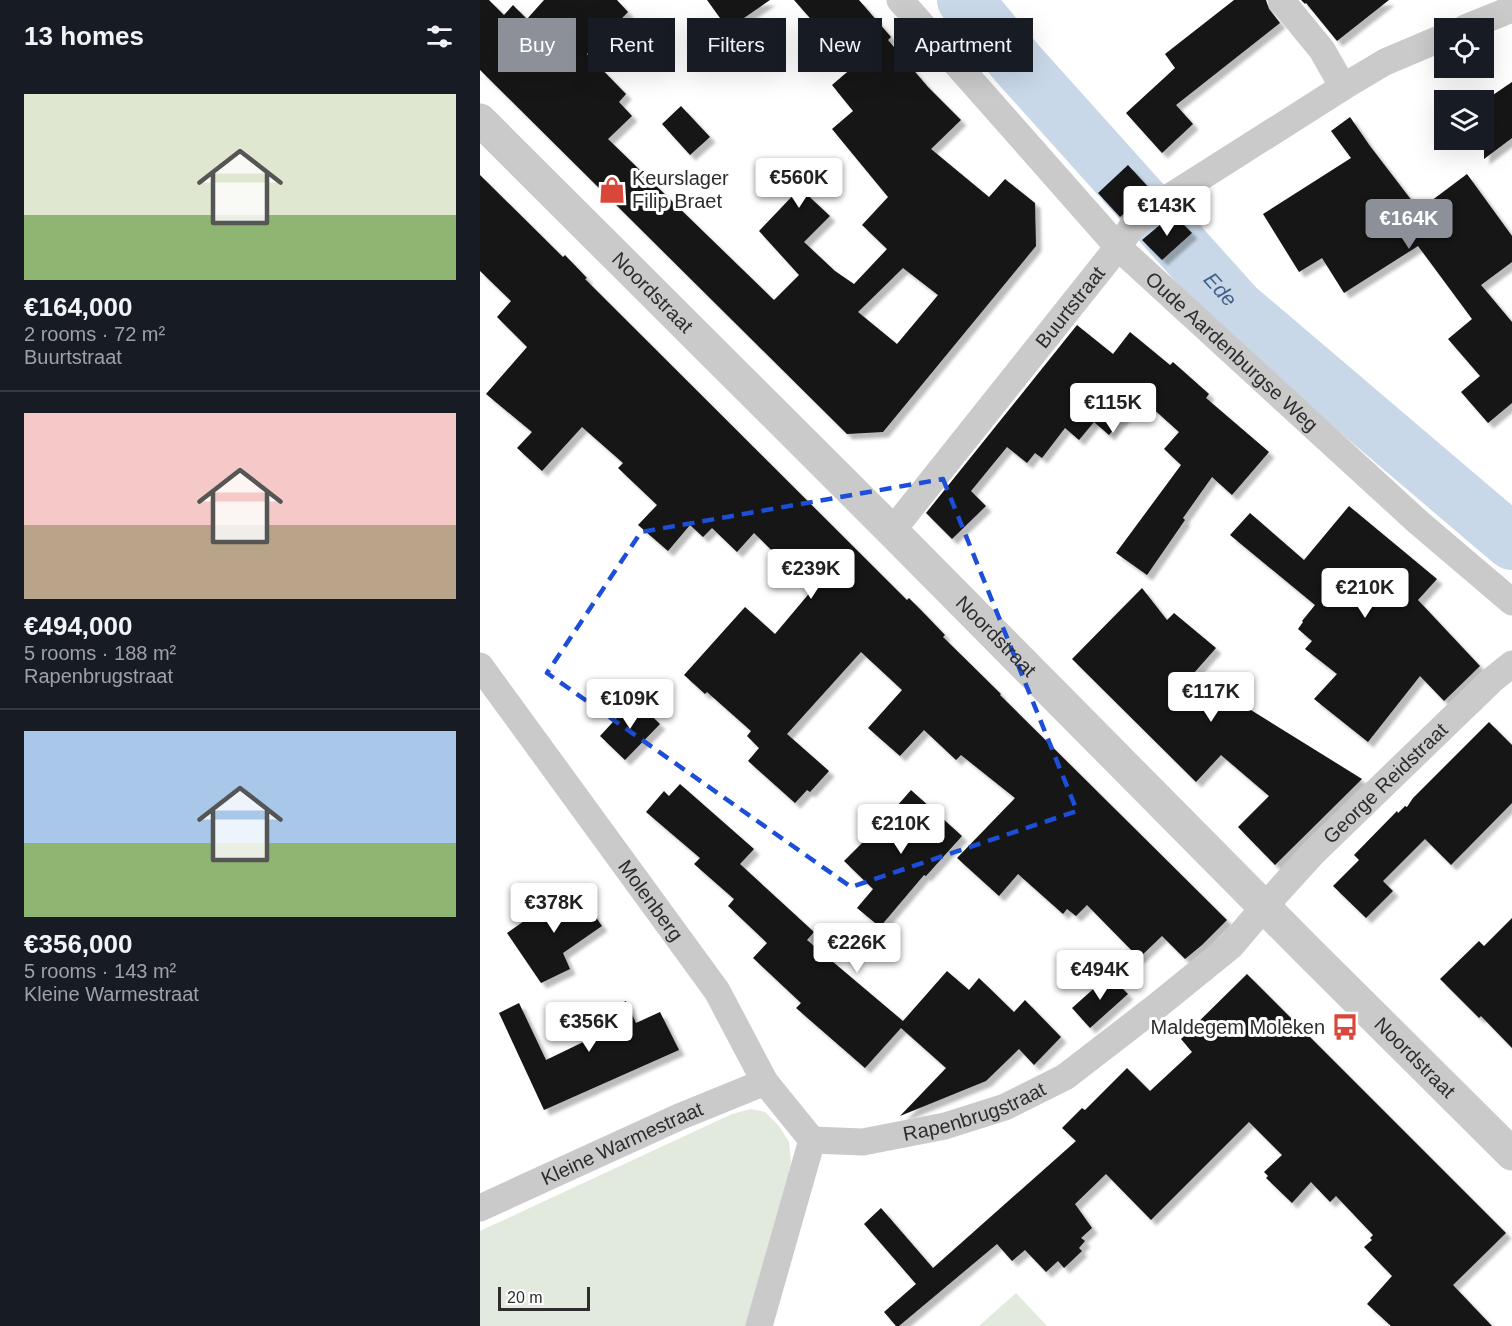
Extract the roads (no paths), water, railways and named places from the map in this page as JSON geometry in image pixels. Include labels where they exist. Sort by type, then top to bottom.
[{"type":"street","name":"Oude Aardenburgse Weg","points":[[900,0],[1124,238],[1418,522],[1512,602]]},
{"type":"street","points":[[1281,0],[1322,50],[1343,87]]},
{"type":"street","points":[[1490,18],[1512,9]]},
{"type":"street","name":"Buurtstraat","points":[[892,531],[1124,238],[1162,202],[1385,62],[1434,41]]},
{"type":"street","name":"Noordstraat","points":[[480,120],[1512,1154]]},
{"type":"street","name":"George Reidstraat","points":[[1263,907],[1314,852],[1492,680],[1512,664]]},
{"type":"street","name":"Molenberg","points":[[480,666],[717,991],[765,1082],[812,1140]]},
{"type":"street","name":"Rapenbrugstraat","points":[[812,1140],[863,1142],[945,1126],[1005,1107],[1065,1077],[1231,946],[1263,907]]},
{"type":"street","name":"Kleine Warmestraat","points":[[480,1208],[679,1117],[765,1082]]},
{"type":"street","points":[[759,1326],[812,1140]]},
{"type":"waterway","name":"Ede","points":[[965,0],[1017,63],[1236,307],[1512,542]]},
{"type":"place","name":"Keurslager Filip Braet","points":[[612,190]]},
{"type":"place","name":"Maldegem Moleken","points":[[1345,1027]]}]
